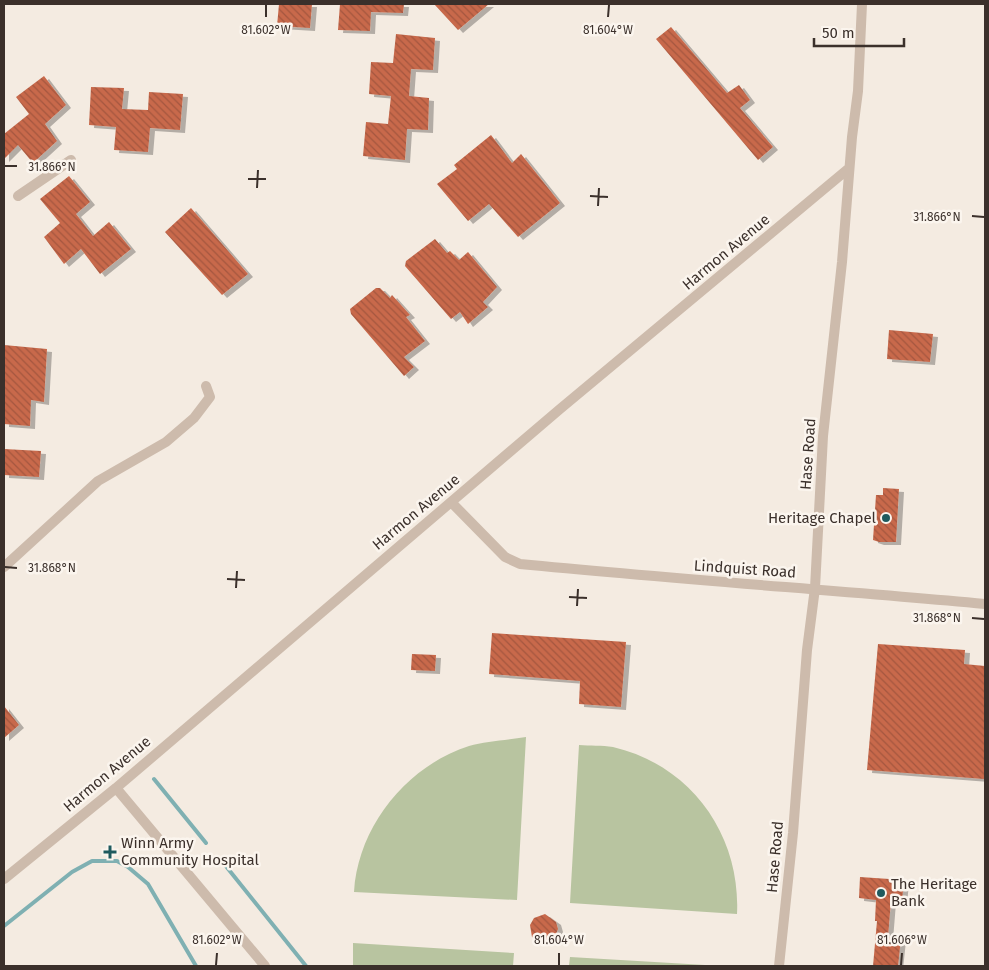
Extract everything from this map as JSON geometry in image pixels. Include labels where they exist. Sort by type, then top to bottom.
[{"type":"street","name":"Hase Road","points":[[779,966],[793,834],[807,650],[815,588],[823,436],[842,262],[848,170],[858,91],[862,4]]},
{"type":"street","points":[[18,196],[71,160]]},
{"type":"street","name":"Harmon Avenue","points":[[4,879],[116,788],[560,409],[848,170]]},
{"type":"street","points":[[4,567],[98,481],[166,442],[194,418],[210,397],[206,386]]},
{"type":"street","name":"Lindquist Road","points":[[451,502],[505,557],[520,564],[985,604]]},
{"type":"street","points":[[116,788],[265,966]]},
{"type":"green space","points":[[526,737],[517,900],[354,892],[365,844],[376,822],[406,784],[425,768],[446,755],[469,746]]},
{"type":"green space","points":[[579,745],[613,747],[641,756],[666,770],[688,787],[706,808],[720,831],[730,857],[736,885],[737,914],[570,903]]},
{"type":"green space","points":[[353,943],[514,953],[513,966],[353,966]]},
{"type":"green space","points":[[570,957],[722,966],[569,966]]},
{"type":"building","points":[[279,4],[312,4],[310,28],[277,26]]},
{"type":"building","points":[[340,4],[404,4],[403,13],[371,12],[370,31],[338,30]]},
{"type":"building","points":[[434,4],[489,4],[458,30]]},
{"type":"building","points":[[671,27],[727,93],[739,85],[750,100],[740,108],[773,147],[758,160],[656,39]]},
{"type":"building","points":[[396,34],[435,38],[433,70],[411,69],[409,96],[429,98],[428,130],[407,129],[405,160],[363,156],[366,122],[388,124],[391,96],[369,94],[371,62],[393,63]]},
{"type":"building","points":[[44,76],[66,105],[45,124],[57,141],[33,163],[18,145],[4,159],[4,134],[29,114],[16,97]]},
{"type":"building","points":[[91,87],[124,88],[122,109],[148,110],[149,92],[183,94],[180,130],[150,128],[148,152],[114,150],[116,127],[89,125]]},
{"type":"building","points":[[491,135],[512,163],[521,154],[560,203],[518,237],[489,204],[468,221],[437,184],[457,169],[454,165]]},
{"type":"building","points":[[69,176],[90,202],[76,214],[93,236],[109,222],[131,249],[100,274],[81,249],[64,264],[44,237],[60,223],[40,199]]},
{"type":"building","points":[[191,208],[248,274],[222,295],[165,232]]},
{"type":"building","points":[[435,239],[447,253],[450,251],[459,260],[468,252],[497,287],[483,302],[488,307],[468,324],[460,312],[451,319],[405,266],[406,261]]},
{"type":"building","points":[[376,288],[380,288],[390,298],[392,295],[410,315],[406,317],[425,341],[404,357],[414,367],[404,376],[351,314],[350,309]]},
{"type":"building","points":[[889,330],[933,334],[930,362],[887,359]]},
{"type":"building","points":[[4,345],[47,349],[44,402],[31,400],[30,426],[4,424]]},
{"type":"building","points":[[4,449],[41,451],[39,477],[4,475]]},
{"type":"building","points":[[883,488],[899,489],[896,542],[873,540],[876,495],[883,495]]},
{"type":"building","points":[[492,633],[626,642],[621,707],[579,704],[580,681],[489,674]]},
{"type":"building","points":[[878,644],[965,650],[964,664],[985,666],[984,779],[867,770]]},
{"type":"building","points":[[412,654],[436,655],[435,671],[411,670]]},
{"type":"building","points":[[4,706],[19,725],[4,738]]},
{"type":"building","points":[[860,877],[904,880],[902,901],[891,900],[888,937],[901,938],[898,966],[873,966],[877,921],[875,921],[876,900],[859,898]]},
{"type":"building","points":[[545,914],[556,922],[558,929],[554,939],[543,943],[532,937],[530,925],[534,918]]},
{"type":"waterway","points":[[154,779],[206,843]]},
{"type":"waterway","points":[[4,926],[72,872],[92,861],[117,861],[128,867],[148,884],[196,966]]},
{"type":"waterway","points":[[225,865],[306,966]]},
{"type":"place","name":"Heritage Chapel","points":[[886,518]]},
{"type":"place","name":"Winn Army Community Hospital","points":[[110,852]]},
{"type":"place","name":"The Heritage Bank","points":[[881,893]]}]
